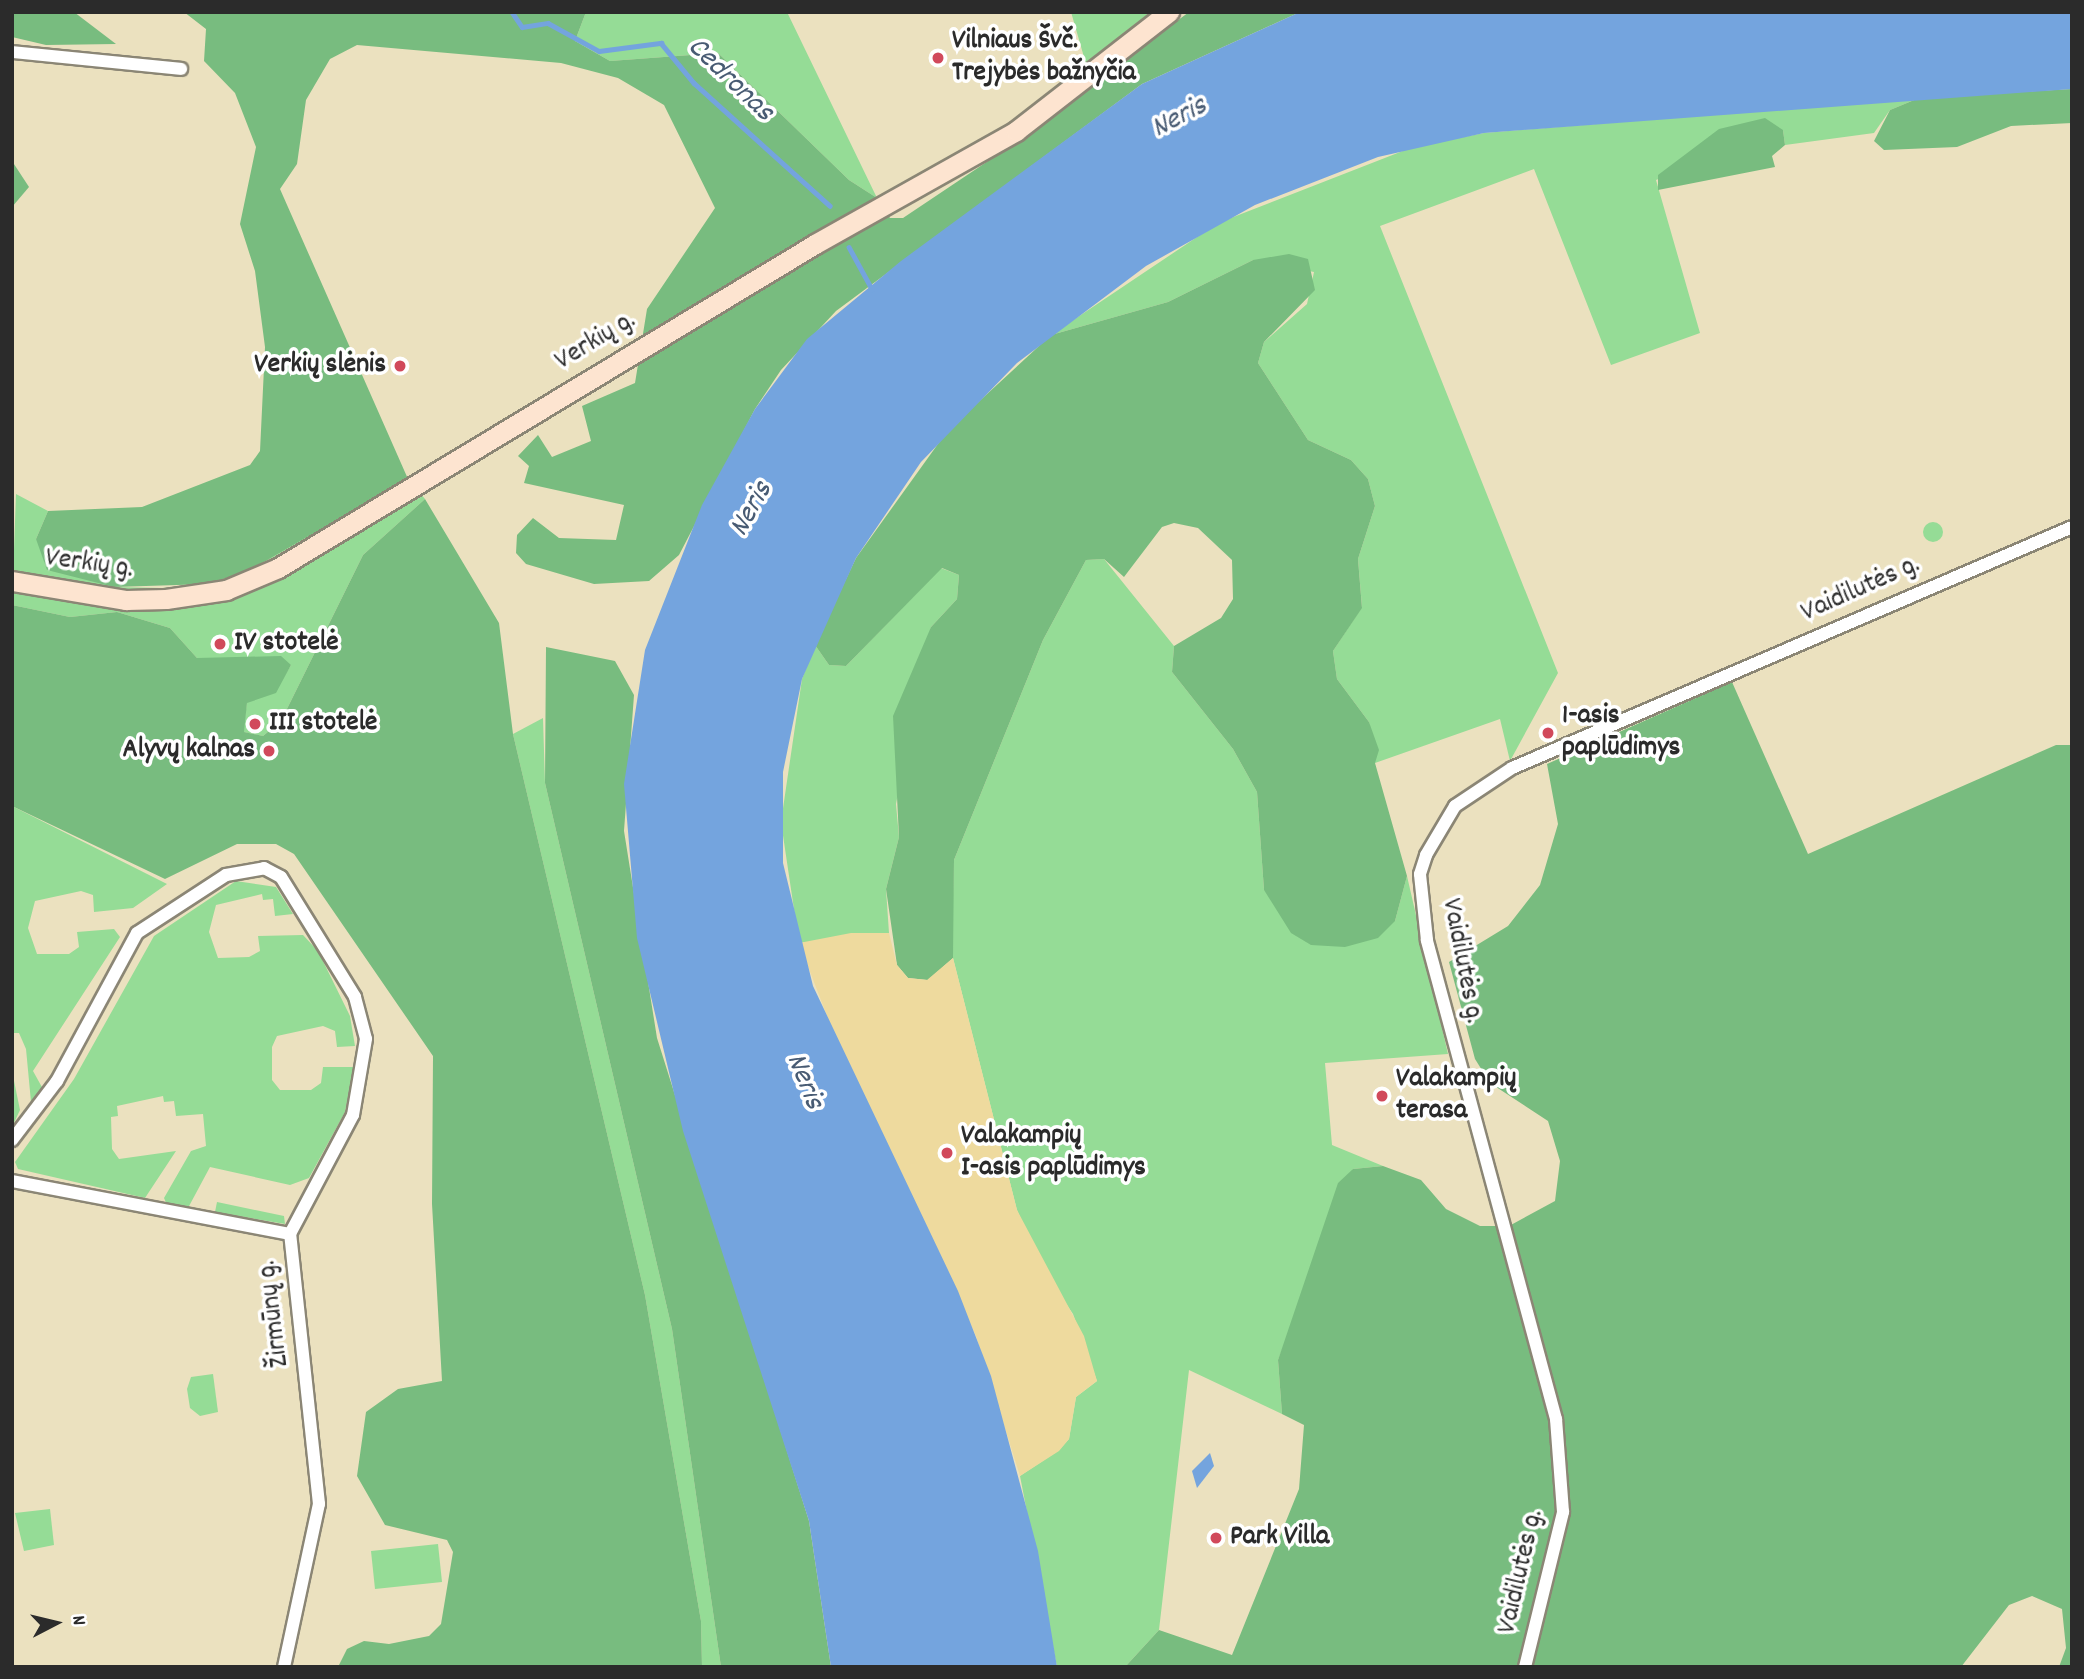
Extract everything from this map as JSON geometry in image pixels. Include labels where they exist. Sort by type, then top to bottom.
[{"type":"main road","name":"Verkių g.","points":[[12,581],[112,599],[166,599],[226,590],[278,568],[780,264],[1016,131],[1169,12]]},
{"type":"street","points":[[12,52],[181,69]]},
{"type":"street","name":"Vaidilutės g.","points":[[1525,1667],[1563,1512],[1556,1419],[1427,940],[1420,874],[1426,855],[1455,806],[1512,768],[2072,527]]},
{"type":"street","points":[[12,1140],[57,1081],[137,933],[226,875],[264,868],[281,877],[355,997],[366,1040],[353,1115],[290,1234]]},
{"type":"street","name":"Žirmūnų g.","points":[[12,1181],[290,1234],[320,1485],[284,1667]]},
{"type":"green space","points":[[12,12],[74,12],[116,44],[46,45],[12,37]]},
{"type":"green space","points":[[184,12],[586,12],[575,41],[610,61],[718,53],[849,180],[877,198],[890,218],[903,218],[1012,145],[1189,12],[1300,12],[1142,84],[836,311],[781,370],[755,409],[679,555],[649,581],[594,584],[526,564],[516,553],[517,535],[533,518],[559,538],[616,540],[624,505],[524,483],[529,466],[518,456],[538,435],[552,457],[591,441],[582,406],[635,383],[647,309],[715,208],[664,105],[618,78],[561,63],[357,45],[330,59],[306,100],[297,164],[280,189],[408,479],[252,569],[209,584],[114,587],[47,570],[36,539],[48,511],[142,507],[250,465],[260,451],[265,347],[255,271],[240,224],[256,147],[235,93],[204,61],[206,29]]},
{"type":"green space","points":[[586,12],[787,12],[877,198],[849,180],[718,53],[610,61],[575,41]]},
{"type":"green space","points":[[1071,12],[1145,14],[1158,12],[1086,64]]},
{"type":"green space","points":[[2072,89],[2072,123],[2011,126],[1957,147],[1884,150],[1874,141],[1890,110],[1919,98]]},
{"type":"green space","points":[[1919,98],[1890,110],[1874,133],[1785,145],[1783,130],[1656,180],[1700,333],[1611,365],[1534,169],[1380,226],[1558,673],[1510,761],[1500,719],[1375,763],[1369,722],[1337,679],[1333,651],[1362,607],[1358,559],[1375,506],[1368,479],[1351,460],[1308,440],[1258,363],[1264,342],[1307,304],[1314,272],[1253,260],[1168,302],[1051,335],[1218,223],[1413,147],[1484,133]]},
{"type":"green space","points":[[1765,118],[1783,130],[1785,145],[1772,156],[1775,167],[1658,190],[1658,175],[1719,129]]},
{"type":"green space","points":[[12,161],[29,187],[12,207]]},
{"type":"green space","points":[[1289,254],[1308,259],[1315,290],[1264,342],[1258,363],[1308,440],[1351,460],[1368,479],[1375,506],[1358,559],[1362,608],[1333,651],[1337,679],[1369,722],[1379,750],[1375,763],[1407,876],[1395,921],[1378,938],[1345,947],[1311,945],[1291,933],[1264,890],[1257,792],[1233,749],[1172,672],[1174,646],[1221,618],[1233,599],[1232,560],[1198,528],[1174,523],[1162,527],[1124,577],[1104,559],[1086,560],[1043,640],[954,860],[953,958],[928,980],[908,978],[897,965],[886,889],[899,837],[893,716],[931,627],[957,599],[959,575],[942,568],[846,666],[829,665],[815,645],[856,558],[948,430],[1051,335],[1168,302],[1253,260]]},
{"type":"green space","points":[[408,479],[425,499],[363,555],[281,721],[263,736],[243,732],[247,702],[283,678],[291,665],[197,658],[170,628],[117,612],[70,617],[12,605],[16,494],[48,511],[36,539],[114,587],[162,588],[209,584],[252,569]]},
{"type":"green space","points":[[425,499],[499,623],[513,734],[645,1295],[701,1621],[702,1667],[338,1667],[347,1649],[364,1641],[389,1644],[429,1636],[441,1624],[453,1552],[447,1540],[385,1525],[357,1476],[366,1412],[398,1389],[442,1381],[432,1204],[433,1056],[294,854],[276,844],[237,844],[165,879],[12,806],[12,605],[70,617],[117,612],[170,628],[197,658],[281,656],[291,665],[276,693],[247,703],[244,732],[263,736],[281,721],[363,555]]},
{"type":"green space","points":[[1933,522],[1940,525],[1943,532],[1940,539],[1933,542],[1926,539],[1923,532],[1926,525]]},
{"type":"green space","points":[[1104,559],[1174,646],[1172,672],[1233,749],[1257,792],[1264,890],[1395,921],[1407,876],[1448,1054],[1325,1063],[1332,1145],[1383,1166],[1353,1169],[1278,1360],[1282,1414],[1189,1370],[1159,1630],[1125,1667],[1057,1667],[1020,1476],[1059,1450],[1069,1439],[1076,1397],[1097,1381],[1073,1314],[1043,1269],[1017,1210],[953,958],[954,860],[1043,640],[1086,560]]},
{"type":"green space","points":[[941,568],[959,575],[957,599],[931,627],[896,804],[899,837],[886,889],[889,933],[799,943],[781,822],[802,679],[815,645],[829,665],[846,666]]},
{"type":"green space","points":[[546,647],[615,661],[634,695],[624,831],[657,1038],[809,1521],[831,1667],[721,1667],[672,1329],[545,783]]},
{"type":"green space","points":[[1732,682],[1808,854],[2056,745],[2072,745],[2072,1667],[2059,1667],[2066,1648],[2062,1609],[2032,1596],[2009,1605],[1961,1667],[1125,1667],[1159,1630],[1232,1655],[1299,1489],[1304,1425],[1282,1414],[1278,1360],[1338,1183],[1353,1169],[1383,1166],[1421,1180],[1446,1209],[1480,1226],[1509,1226],[1555,1201],[1560,1161],[1548,1121],[1490,1083],[1475,1059],[1449,962],[1508,926],[1540,885],[1558,824],[1547,764]]},
{"type":"green space","points":[[543,718],[545,783],[672,1329],[721,1667],[702,1667],[701,1621],[645,1295],[513,734]]},
{"type":"green space","points":[[12,806],[167,884],[133,908],[94,912],[93,895],[81,891],[35,901],[28,928],[37,954],[69,954],[79,947],[77,932],[114,929],[120,937],[33,1071],[43,1089],[31,1102],[26,1049],[19,1033],[12,1033]]},
{"type":"green space","points":[[236,881],[276,887],[293,914],[275,916],[273,899],[263,900],[262,894],[216,905],[209,932],[218,958],[249,957],[260,951],[258,936],[303,935],[318,951],[350,1016],[355,1046],[337,1047],[335,1031],[323,1026],[277,1036],[272,1047],[272,1080],[280,1090],[311,1090],[321,1083],[323,1067],[354,1067],[345,1112],[309,1178],[290,1185],[210,1167],[188,1208],[167,1205],[164,1198],[191,1151],[206,1146],[203,1114],[176,1116],[174,1101],[164,1102],[163,1096],[117,1106],[118,1116],[111,1117],[112,1149],[119,1159],[176,1151],[145,1198],[18,1169],[15,1162],[74,1079],[154,936]]},
{"type":"green space","points":[[12,1071],[20,1110],[12,1127]]},
{"type":"green space","points":[[217,1202],[284,1216],[285,1224],[215,1212]]},
{"type":"green space","points":[[213,1374],[218,1412],[200,1416],[190,1408],[187,1389],[191,1377]]},
{"type":"green space","points":[[50,1509],[54,1545],[24,1551],[15,1513]]},
{"type":"green space","points":[[438,1544],[442,1582],[375,1589],[371,1551]]},
{"type":"sand","name":"Valakampių I-asis paplūdimys","points":[[851,933],[889,933],[897,965],[908,978],[927,980],[953,958],[1017,1210],[1084,1336],[1097,1381],[1076,1397],[1069,1439],[1059,1451],[1020,1476],[976,1336],[837,1042],[799,943]]},
{"type":"water","name":"Neris","points":[[1300,12],[2072,12],[2072,89],[1484,133],[1378,157],[1255,205],[1146,266],[1017,363],[921,462],[856,558],[802,679],[783,772],[783,863],[813,986],[958,1291],[991,1376],[1038,1551],[1057,1667],[831,1667],[809,1521],[683,1131],[637,938],[624,784],[645,650],[702,505],[755,409],[807,339],[901,261],[1142,84]]},
{"type":"water","points":[[1210,1453],[1214,1466],[1197,1488],[1192,1471]]},
{"type":"waterway","name":"Cedronas","points":[[512,12],[522,27],[548,23],[599,51],[661,43],[694,83],[830,206]]},
{"type":"waterway","name":"Cedronas","points":[[849,247],[872,289]]},
{"type":"place","name":"Vilniaus Švč. Trejybės bažnyčia","points":[[938,58]]},
{"type":"place","name":"Verkių slėnis","points":[[400,366]]},
{"type":"place","name":"IV stotelė","points":[[220,644]]},
{"type":"place","name":"III stotelė","points":[[255,724]]},
{"type":"place","name":"1-asis paplūdimys","points":[[1548,733]]},
{"type":"place","name":"Alyvų kalnas","points":[[269,751]]},
{"type":"place","name":"Valakampių terasa","points":[[1382,1096]]},
{"type":"place","name":"Valakampių I-asis paplūdimys","points":[[947,1153]]},
{"type":"place","name":"Park Villa","points":[[1216,1538]]}]
